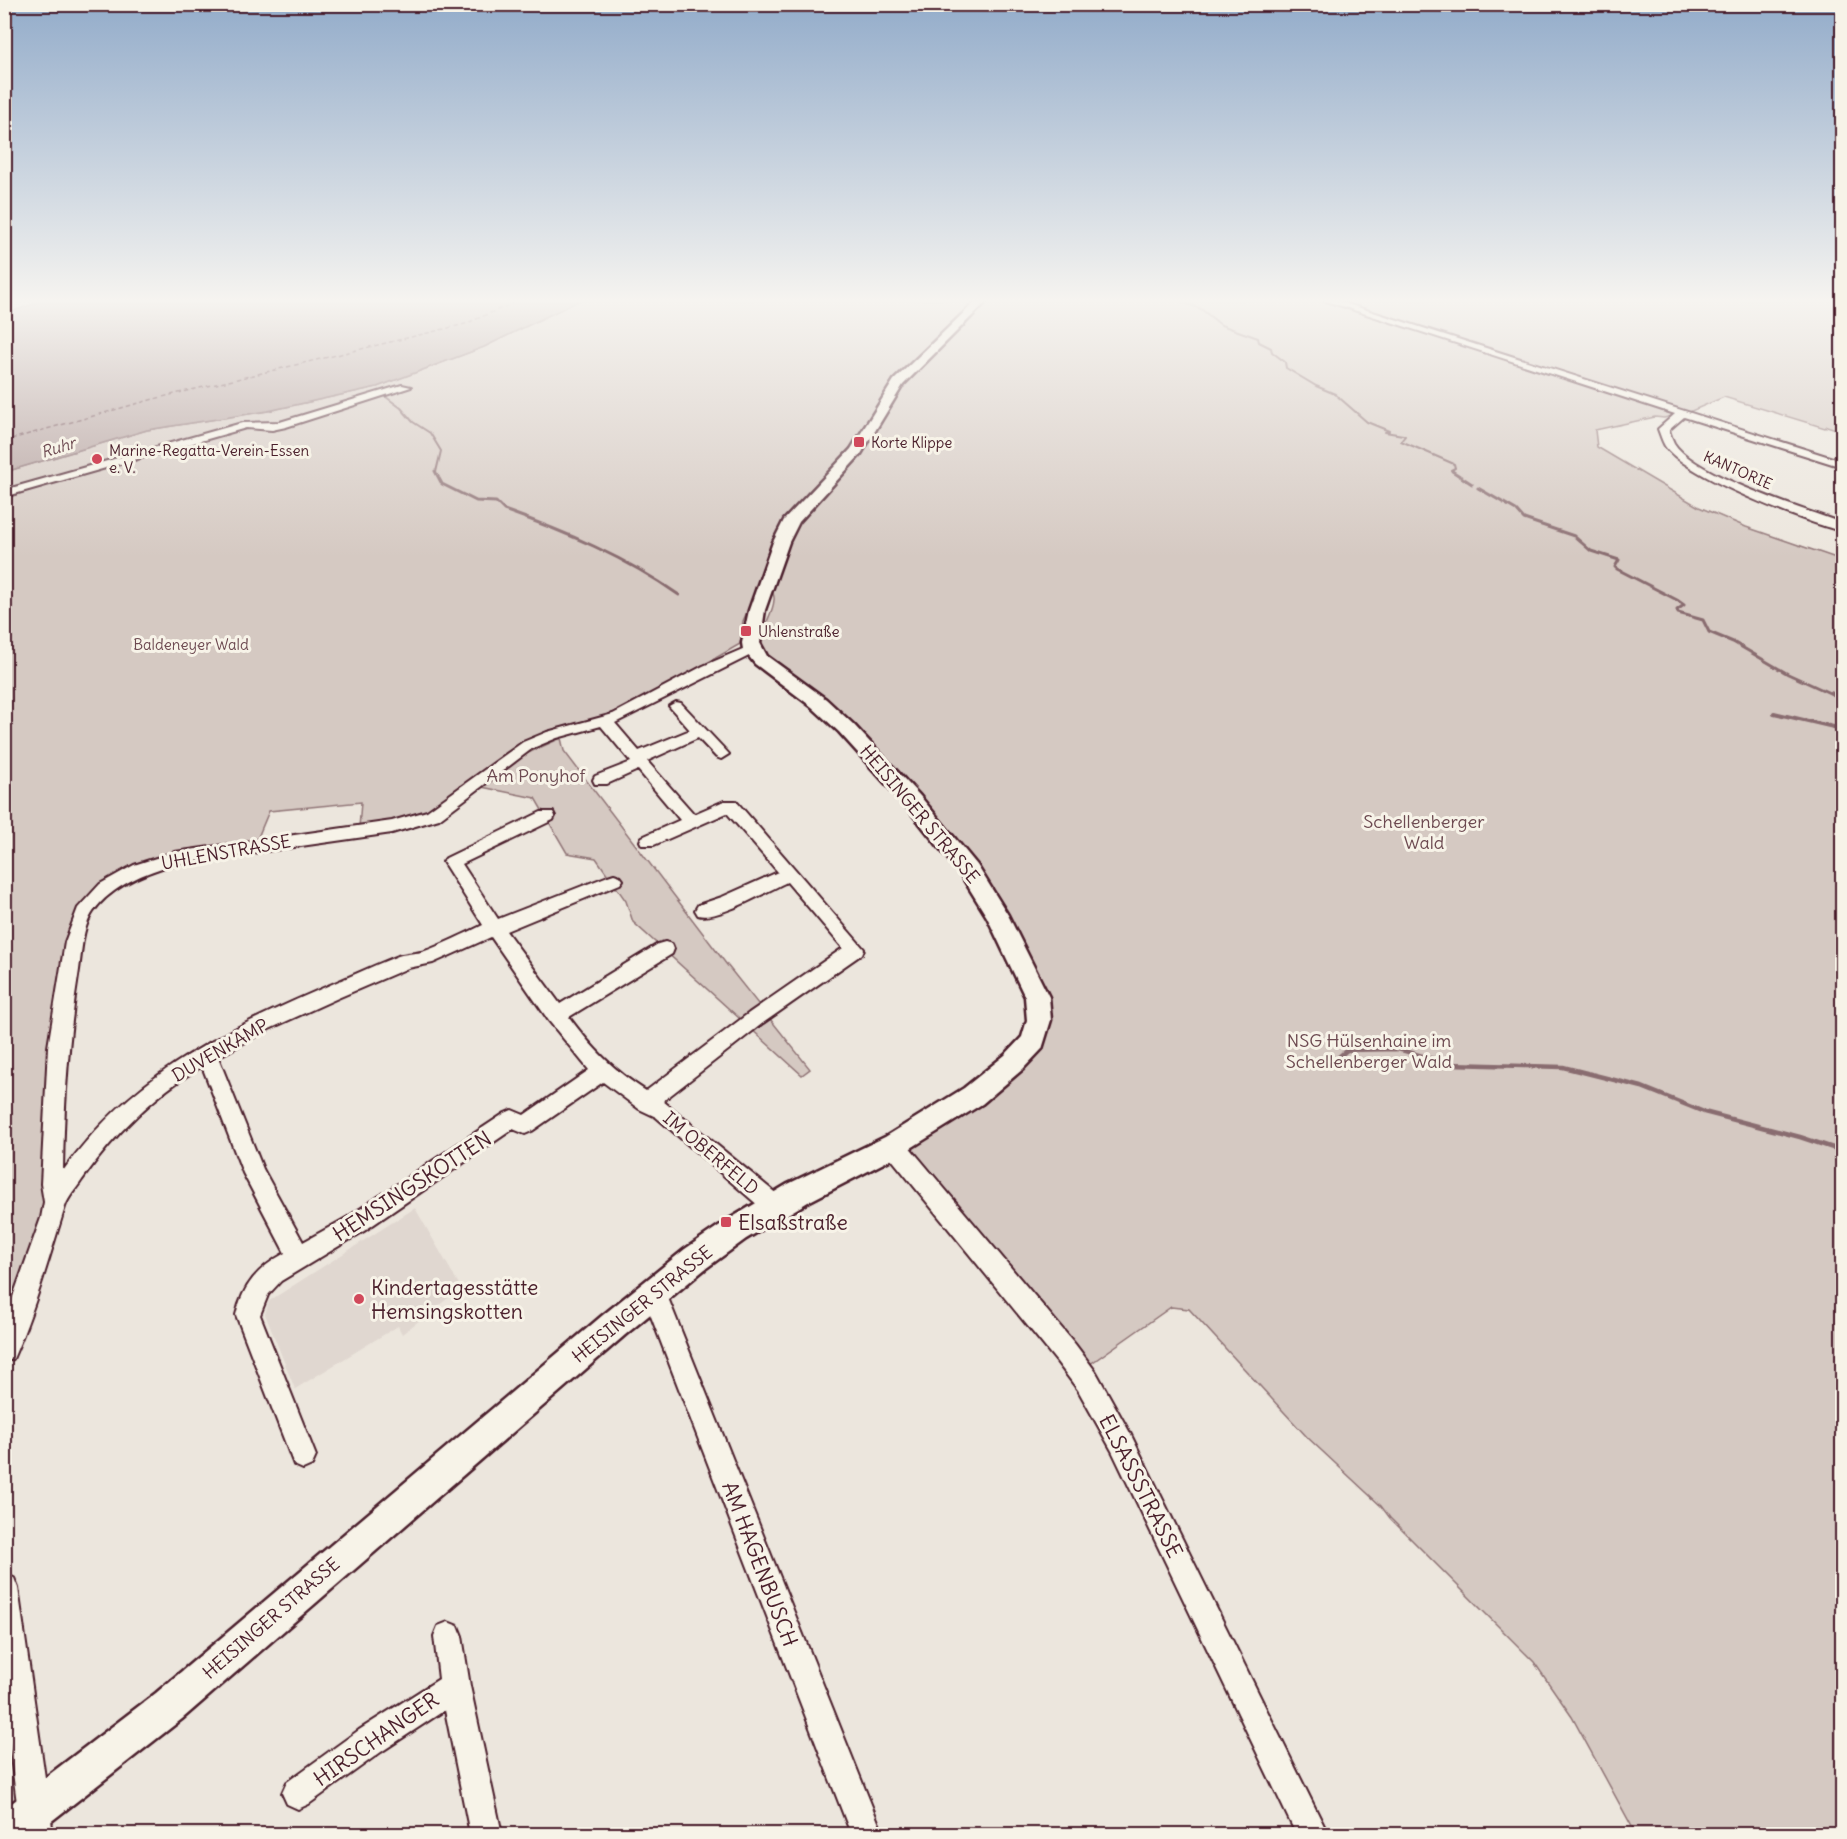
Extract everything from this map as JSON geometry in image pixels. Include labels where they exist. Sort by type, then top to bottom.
[{"type":"main road","points":[[752,649],[752,631],[757,610],[781,542],[792,520],[856,451],[896,386]]},
{"type":"main road","name":"HEISINGER STRASSE","points":[[4,1834],[35,1824],[169,1706],[654,1293],[720,1240],[775,1206],[894,1145],[973,1096],[1024,1053],[1037,1031],[1039,1020],[1037,997],[985,893],[935,828],[846,728],[819,703],[761,660],[752,649]]},
{"type":"street","points":[[1597,386],[1842,464]]},
{"type":"street","points":[[4,494],[246,425],[272,427],[282,425],[406,387]]},
{"type":"street","name":"KANTORIE","points":[[1683,413],[1663,429],[1665,442],[1681,458],[1731,485],[1842,527]]},
{"type":"street","name":"UHLENSTRASSE","points":[[4,1350],[47,1236],[55,1202],[52,1184],[56,1068],[65,991],[82,914],[100,894],[141,869],[175,858],[392,827],[423,820],[455,800],[528,745],[552,735],[633,711],[708,669],[752,649]]},
{"type":"street","points":[[675,706],[722,754]]},
{"type":"street","points":[[605,721],[691,822]]},
{"type":"street","points":[[601,780],[700,732]]},
{"type":"street","points":[[648,841],[730,805],[788,874],[728,902],[704,910]]},
{"type":"street","name":"IM OBERFELD","points":[[547,816],[452,862],[494,928],[585,1054],[603,1072],[646,1103],[663,1111],[775,1206]]},
{"type":"street","name":"IM OBERFELD","points":[[646,1103],[756,1018],[855,949],[788,874]]},
{"type":"street","points":[[494,928],[614,880]]},
{"type":"street","name":"DUVENKAMP","points":[[55,1202],[87,1156],[125,1113],[145,1096],[207,1054],[269,1022],[405,961],[426,958],[494,928]]},
{"type":"street","points":[[556,1016],[665,949]]},
{"type":"street","points":[[207,1054],[254,1173],[299,1257]]},
{"type":"street","name":"HEMSINGSKOTTEN","points":[[303,1456],[248,1315],[250,1301],[258,1286],[274,1271],[356,1224],[512,1119],[525,1125],[603,1072]]},
{"type":"street","name":"ELSASSSTRASSE","points":[[894,1145],[1087,1382],[1121,1442],[1312,1834]]},
{"type":"street","name":"AM HAGENBUSCH","points":[[654,1293],[867,1834]]},
{"type":"street","points":[[4,1588],[35,1824]]},
{"type":"street","name":"HIRSCHANGER","points":[[448,1636],[454,1686],[486,1834]]},
{"type":"street","name":"HIRSCHANGER","points":[[298,1793],[370,1741],[454,1686]]},
{"type":"shaded area","name":"Kindertagesstätte Hemsingskotten","points":[[415,1208],[461,1288],[402,1334],[398,1326],[295,1389],[265,1314],[269,1301]]},
{"type":"green space","name":"Baldeneyer Wald","points":[[894,386],[850,452],[794,510],[743,621],[740,644],[622,712],[556,731],[422,816],[359,828],[361,802],[269,811],[256,842],[156,862],[80,914],[50,1205],[5,1340],[5,472],[147,430],[268,411],[377,387]]},
{"type":"green space","name":"Schellenberger Wald","points":[[901,386],[1842,386],[1842,431],[1827,426],[1825,428],[1724,397],[1689,412],[1595,430],[1597,447],[1699,507],[1746,527],[1842,560],[1842,1834],[1636,1834],[1572,1717],[1534,1662],[1390,1518],[1381,1506],[1307,1437],[1189,1309],[1171,1307],[1083,1369],[896,1146],[974,1097],[1041,1020],[966,859],[769,658],[764,650],[762,636],[774,600],[770,586],[794,521]]},
{"type":"green space","name":"Am Ponyhof","points":[[561,738],[564,751],[727,965],[810,1069],[802,1075],[633,922],[626,901],[596,858],[567,853],[535,798],[482,787],[528,753]]},
{"type":"water","name":"Ruhr","points":[[5,386],[380,386],[268,411],[147,430],[5,472]]},
{"type":"waterway","points":[[1316,386],[1335,394],[1367,422],[1389,431],[1385,432],[1403,435],[1405,436],[1401,441],[1454,464],[1455,468],[1451,470],[1454,472]]},
{"type":"waterway","points":[[386,397],[401,408],[413,422],[430,433],[441,451],[436,472]]},
{"type":"waterway","points":[[435,471],[442,484],[476,501],[496,502],[504,510],[594,546],[659,581],[679,595]]},
{"type":"waterway","points":[[1452,471],[1472,484]]},
{"type":"waterway","points":[[1478,488],[1516,510],[1524,519],[1574,536],[1591,551],[1619,560],[1615,567],[1617,569],[1684,605],[1677,610],[1678,613],[1703,620],[1709,632],[1733,642],[1788,674],[1834,695]]},
{"type":"waterway","points":[[1831,693],[1842,698]]},
{"type":"waterway","points":[[1774,713],[1842,729]]},
{"type":"waterway","points":[[1327,1067],[1347,1050],[1398,1049],[1450,1064],[1563,1067],[1642,1087],[1704,1112],[1800,1137],[1842,1151]]},
{"type":"ferry route","points":[[4,441],[209,386]]},
{"type":"place","name":"Korte Klippe","points":[[859,442]]},
{"type":"place","name":"Marine-Regatta-Verein-Essen e. V.","points":[[97,459]]},
{"type":"place","name":"Uhlenstraße","points":[[746,631]]},
{"type":"place","name":"Elsaßstraße","points":[[726,1222]]},
{"type":"place","name":"Kindertagesstätte Hemsingskotten","points":[[359,1299]]},
{"type":"park label","name":"NSG Hülsenhaine im Schellenberger Wald","points":[[1369,1050]]}]
